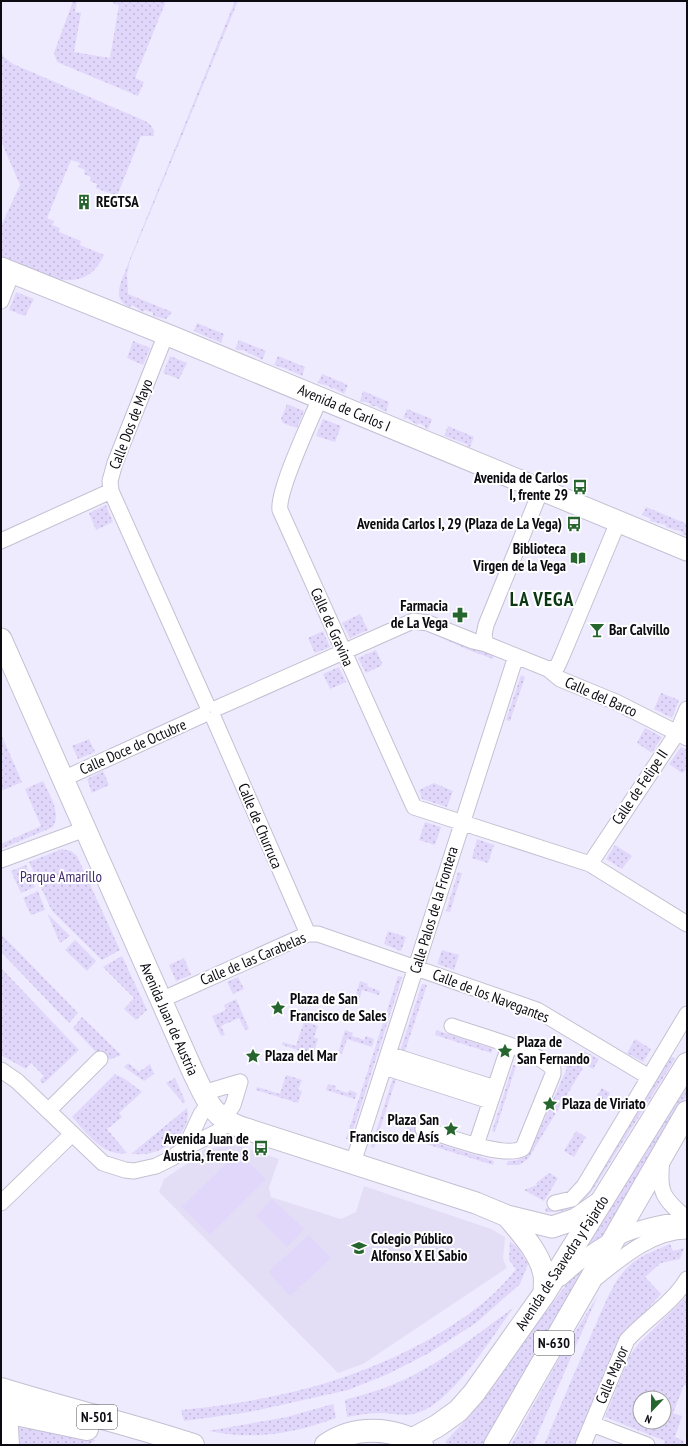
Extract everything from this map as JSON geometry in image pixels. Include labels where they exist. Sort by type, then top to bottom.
[{"type":"highway","name":"Avenida de Saavedra y Fajardo","points":[[418,1442],[458,1411],[474,1393],[544,1294],[687,1064]]},
{"type":"highway","name":"Avenida de Saavedra y Fajardo","points":[[495,1445],[687,1112]]},
{"type":"highway","name":"N-501","points":[[1,1389],[194,1445]]},
{"type":"highway","name":"N-501","points":[[1,1411],[172,1445]]},
{"type":"highway","points":[[1,1418],[7,1428],[8,1445]]},
{"type":"highway","name":"N-630","points":[[326,1445],[343,1436],[362,1431],[398,1434],[418,1442]]},
{"type":"main road","name":"Avenida de Carlos I","points":[[7,270],[166,334],[687,550]]},
{"type":"main road","name":"Avenida Juan de Austria","points":[[1,639],[161,1000],[206,1099],[216,1113],[226,1121],[476,1203],[507,1216],[552,1227],[576,1219],[603,1201]]},
{"type":"main road","name":"Avenida Juan de Austria","points":[[507,1216],[525,1237],[540,1262],[544,1276],[544,1294]]},
{"type":"street","points":[[1,301],[7,270]]},
{"type":"street","name":"Calle Dos de Mayo","points":[[1,541],[111,491],[110,480],[115,463],[166,334]]},
{"type":"street","name":"Calle de Gravina","points":[[320,398],[284,486],[279,504],[283,517],[343,652],[414,807],[590,864],[687,924]]},
{"type":"street","points":[[486,644],[484,634],[486,625],[541,490]]},
{"type":"street","name":"Calle de Churruca","points":[[111,491],[308,934]]},
{"type":"street","points":[[548,669],[557,667],[618,522]]},
{"type":"street","name":"Calle Doce de Octubre","points":[[63,780],[413,621],[428,623],[516,656]]},
{"type":"street","name":"Calle del Barco","points":[[516,656],[548,669],[560,679],[616,702],[682,736]]},
{"type":"street","name":"Calle Palos de la Frontera","points":[[354,1163],[415,968],[516,656]]},
{"type":"street","name":"Calle de Felipe II","points":[[590,864],[682,736],[687,709]]},
{"type":"street","points":[[1,860],[85,829]]},
{"type":"street","name":"Calle de las Carabelas","points":[[161,1000],[308,934],[318,934],[415,968]]},
{"type":"street","name":"Calle de los Navegantes","points":[[415,968],[542,1012],[649,1077]]},
{"type":"street","name":"Avenida de Saavedra y Fajardo","points":[[555,1203],[572,1199],[584,1186],[687,1014]]},
{"type":"street","points":[[423,1129],[501,1152],[517,1152],[523,1148],[553,1074],[553,1070],[550,1066],[532,1056],[509,1046],[452,1026]]},
{"type":"street","points":[[476,1145],[509,1046]]},
{"type":"street","points":[[48,1111],[100,1059]]},
{"type":"street","points":[[386,1060],[493,1095]]},
{"type":"street","points":[[1,1070],[17,1081],[103,1163],[134,1170],[156,1166],[172,1158],[185,1148],[217,1132],[226,1121],[240,1082],[206,1099],[201,1114],[185,1148]]},
{"type":"street","points":[[1,1203],[72,1134]]},
{"type":"street","points":[[663,1153],[661,1189],[669,1204],[687,1219]]},
{"type":"street","points":[[544,1294],[584,1256],[629,1231],[652,1224],[687,1219]]},
{"type":"street","points":[[589,1284],[632,1250],[665,1235],[687,1231]]},
{"type":"street","name":"Calle Mayor","points":[[583,1445],[627,1340],[639,1327],[673,1297],[687,1279]]},
{"type":"street","points":[[592,1424],[647,1445]]},
{"type":"shaded area","name":"Colegio Público Alfonso X El Sabio","points":[[236,1145],[279,1159],[269,1187],[271,1197],[341,1219],[356,1212],[364,1186],[491,1229],[505,1237],[503,1259],[507,1268],[363,1364],[338,1373],[159,1192],[164,1179],[194,1159],[204,1149]]},
{"type":"green space","points":[[73,1],[77,1],[75,12],[81,13],[74,52],[110,58],[119,5],[113,4],[114,1],[166,1],[135,78],[144,82],[138,96],[57,62],[54,53]]},
{"type":"green space","points":[[235,1],[238,1],[130,261],[127,274],[128,294],[172,312],[166,319],[153,316],[153,313],[145,310],[143,312],[132,305],[129,307],[123,303],[119,293],[120,287],[129,261]]},
{"type":"green space","points":[[1,51],[4,57],[13,64],[145,121],[151,125],[153,129],[154,136],[141,136],[117,196],[96,188],[97,184],[90,181],[91,177],[84,174],[85,170],[78,167],[80,163],[71,160],[47,218],[54,221],[52,225],[60,228],[59,232],[81,241],[80,245],[104,255],[95,269],[84,277],[71,280],[57,279],[43,275],[1,257],[1,226],[20,185],[1,141]]},
{"type":"green space","points":[[16,292],[34,299],[25,316],[9,310]]},
{"type":"green space","points":[[197,323],[224,334],[221,343],[194,331]]},
{"type":"green space","points":[[239,340],[266,351],[262,360],[246,351],[235,349]]},
{"type":"green space","points":[[133,341],[150,348],[143,365],[127,358]]},
{"type":"green space","points":[[170,356],[187,363],[179,379],[163,373]]},
{"type":"green space","points":[[278,356],[305,367],[302,376],[274,365]]},
{"type":"green space","points":[[322,374],[348,385],[344,394],[334,388],[332,389],[329,386],[318,383]]},
{"type":"green space","points":[[363,391],[389,402],[386,412],[376,406],[371,406],[370,403],[360,401]]},
{"type":"green space","points":[[287,404],[304,411],[297,428],[283,423],[281,419]]},
{"type":"green space","points":[[407,409],[432,419],[428,429],[419,423],[417,425],[407,418],[403,419]]},
{"type":"green space","points":[[323,419],[341,426],[335,442],[316,436]]},
{"type":"green space","points":[[448,426],[474,437],[470,447],[467,446],[467,444],[444,436]]},
{"type":"green space","points":[[106,505],[113,522],[96,530],[89,513]]},
{"type":"green space","points":[[646,507],[687,524],[687,536],[682,534],[683,532],[666,527],[666,525],[650,521],[651,519],[642,515]]},
{"type":"green space","points":[[360,614],[368,630],[350,638],[342,623]]},
{"type":"green space","points":[[421,626],[494,655],[493,659],[466,649],[420,628]]},
{"type":"green space","points":[[323,631],[330,647],[315,653],[308,638]]},
{"type":"green space","points":[[376,650],[382,663],[381,666],[366,673],[358,658]]},
{"type":"green space","points":[[339,667],[346,682],[330,689],[323,674]]},
{"type":"green space","points":[[521,675],[525,677],[510,721],[506,720]]},
{"type":"green space","points":[[661,693],[679,700],[672,718],[654,709]]},
{"type":"green space","points":[[645,728],[662,737],[652,753],[637,743]]},
{"type":"green space","points":[[1,734],[22,782],[1,791]]},
{"type":"green space","points":[[89,739],[95,752],[78,759],[72,746]]},
{"type":"green space","points":[[681,747],[687,750],[687,770],[682,773],[669,764]]},
{"type":"green space","points":[[103,771],[109,785],[92,793],[87,779]]},
{"type":"green space","points":[[43,781],[54,804],[56,815],[53,827],[1,849],[1,844],[41,826],[25,789]]},
{"type":"green space","points":[[434,783],[453,791],[447,807],[422,799],[419,790]]},
{"type":"green space","points":[[425,822],[441,827],[435,845],[419,840]]},
{"type":"green space","points":[[477,839],[494,845],[488,863],[472,858]]},
{"type":"green space","points":[[615,845],[632,856],[622,869],[606,859]]},
{"type":"green space","name":"Parque Amarillo","points":[[62,849],[71,851],[77,856],[120,950],[102,960],[52,911],[29,862]]},
{"type":"green space","points":[[26,865],[35,887],[21,893],[11,871]]},
{"type":"green space","points":[[458,872],[462,873],[450,912],[446,911]]},
{"type":"green space","points":[[38,891],[45,910],[31,915],[23,898]]},
{"type":"green space","points":[[47,913],[70,936],[60,943]]},
{"type":"green space","points":[[388,931],[406,937],[401,951],[384,944]]},
{"type":"green space","points":[[1,934],[78,1013],[69,1023],[1,952]]},
{"type":"green space","points":[[75,940],[96,961],[87,971],[65,950]]},
{"type":"green space","points":[[442,950],[459,955],[454,970],[437,964]]},
{"type":"green space","points":[[122,956],[147,1010],[136,1020],[124,1009],[134,998],[103,967]]},
{"type":"green space","points":[[184,958],[191,975],[176,981],[169,965]]},
{"type":"green space","points":[[1,968],[79,1050],[43,1084],[40,1080],[44,1076],[31,1063],[26,1069],[1,1055]]},
{"type":"green space","points":[[398,976],[402,977],[350,1140],[346,1139]]},
{"type":"green space","points":[[238,977],[244,989],[233,994],[227,982]]},
{"type":"green space","points":[[360,981],[368,984],[367,986],[380,991],[379,995],[362,990],[358,1005],[353,1004]]},
{"type":"green space","points":[[422,984],[427,985],[404,1054],[401,1048]]},
{"type":"green space","points":[[236,999],[249,1029],[245,1030],[239,1018],[221,1026],[225,1035],[221,1036],[212,1016],[226,1010],[224,1005]]},
{"type":"green space","points":[[82,1017],[121,1055],[111,1059],[102,1058],[73,1028]]},
{"type":"green space","points":[[304,1021],[318,1026],[314,1037],[318,1039],[313,1055],[282,1045],[283,1042],[296,1046]]},
{"type":"green space","points":[[345,1030],[353,1033],[352,1036],[364,1040],[366,1036],[374,1039],[372,1047],[347,1039],[342,1054],[338,1053]]},
{"type":"green space","points":[[436,1030],[493,1049],[491,1053],[435,1035]]},
{"type":"green space","points":[[635,1039],[651,1049],[643,1062],[627,1053]]},
{"type":"green space","points":[[584,1051],[599,1059],[593,1069],[578,1060]]},
{"type":"green space","points":[[669,1055],[675,1059],[592,1191],[577,1206],[566,1210],[545,1212],[546,1208],[560,1207]]},
{"type":"green space","points":[[566,1061],[575,1066],[577,1064],[583,1068],[528,1159],[519,1165],[506,1165],[508,1161],[522,1158],[532,1147],[567,1068],[563,1065]]},
{"type":"green space","points":[[128,1063],[139,1072],[150,1064],[154,1074],[144,1081],[124,1067]]},
{"type":"green space","points":[[513,1065],[516,1066],[495,1132],[492,1131]]},
{"type":"green space","points":[[115,1074],[125,1079],[142,1092],[119,1113],[122,1117],[107,1129],[127,1153],[111,1151],[103,1147],[89,1136],[72,1117]]},
{"type":"green space","points":[[286,1075],[302,1080],[298,1090],[302,1091],[298,1103],[256,1090],[257,1087],[280,1094]]},
{"type":"green space","points":[[175,1078],[185,1101],[184,1104],[166,1083]]},
{"type":"green space","points":[[393,1078],[396,1079],[374,1148],[371,1147]]},
{"type":"green space","points":[[687,1079],[687,1095],[609,1231],[584,1249]]},
{"type":"green space","points":[[328,1084],[336,1086],[335,1089],[348,1093],[349,1090],[357,1093],[355,1099],[326,1090]]},
{"type":"green space","points":[[602,1088],[610,1093],[599,1112],[590,1107]]},
{"type":"green space","points":[[187,1108],[188,1115],[184,1129],[174,1141],[151,1153],[131,1154]]},
{"type":"green space","points":[[411,1115],[422,1119],[417,1137],[494,1161],[493,1165],[404,1137]]},
{"type":"green space","points":[[576,1131],[586,1137],[574,1157],[564,1151]]},
{"type":"green space","points":[[238,1152],[266,1179],[210,1235],[182,1207]]},
{"type":"green space","points":[[549,1173],[558,1178],[544,1201],[524,1190],[537,1185],[536,1183]]},
{"type":"green space","points":[[272,1199],[304,1229],[287,1247],[256,1216]]},
{"type":"green space","points":[[309,1235],[331,1258],[290,1296],[268,1272]]},
{"type":"green space","points":[[510,1241],[518,1248],[528,1264],[520,1284],[476,1323],[429,1353],[388,1374],[348,1390],[249,1412],[184,1421],[181,1410],[249,1401],[315,1386],[378,1364],[409,1350],[440,1333],[481,1305],[508,1279],[516,1269],[509,1260]]},
{"type":"green space","points":[[670,1244],[673,1251],[684,1248],[680,1259],[661,1263],[645,1277],[661,1294],[621,1338],[575,1445],[544,1445],[606,1300],[614,1285],[624,1271],[634,1261]]},
{"type":"green space","points":[[588,1263],[482,1445],[448,1445],[445,1442],[471,1414],[571,1278]]},
{"type":"green space","points":[[598,1295],[533,1445],[511,1445],[565,1348]]},
{"type":"green space","points":[[687,1296],[687,1386],[684,1385],[673,1413],[682,1416],[675,1437],[684,1441],[683,1443],[687,1445],[667,1445],[664,1444],[665,1441],[638,1430],[672,1430],[672,1390],[632,1390],[632,1428],[605,1417],[629,1357],[638,1344]]},
{"type":"green space","points":[[513,1308],[470,1368],[443,1397],[430,1407],[412,1414],[403,1415],[377,1413],[347,1417],[345,1400],[375,1391],[408,1378],[455,1350]]},
{"type":"green space","points":[[333,1404],[336,1418],[289,1432],[242,1435],[208,1431],[287,1417]]},
{"type":"green space","points":[[18,1424],[96,1440],[88,1445],[20,1445]]},
{"type":"place","name":"REGTSA","points":[[84,202]]},
{"type":"place","name":"Avenida de Carlos I, frente 29","points":[[580,487]]},
{"type":"place","name":"Avenida Carlos I, 29 (Plaza de La Vega)","points":[[574,524]]},
{"type":"place","name":"Biblioteca Virgen de la Vega","points":[[578,558]]},
{"type":"place","name":"Farmacia de La Vega","points":[[460,615]]},
{"type":"place","name":"Bar Calvillo","points":[[597,630]]},
{"type":"place","name":"Plaza de San Francisco de Sales","points":[[278,1008]]},
{"type":"place","name":"Plaza de San Fernando","points":[[505,1051]]},
{"type":"place","name":"Plaza del Mar","points":[[253,1056]]},
{"type":"place","name":"Plaza de Viriato","points":[[550,1104]]},
{"type":"place","name":"Plaza San Francisco de Asís","points":[[451,1129]]},
{"type":"place","name":"Avenida Juan de Austria, frente 8","points":[[261,1148]]},
{"type":"place","name":"Colegio Público Alfonso X El Sabio","points":[[359,1248]]},
{"type":"district","name":"LA VEGA","points":[[542,599]]}]
